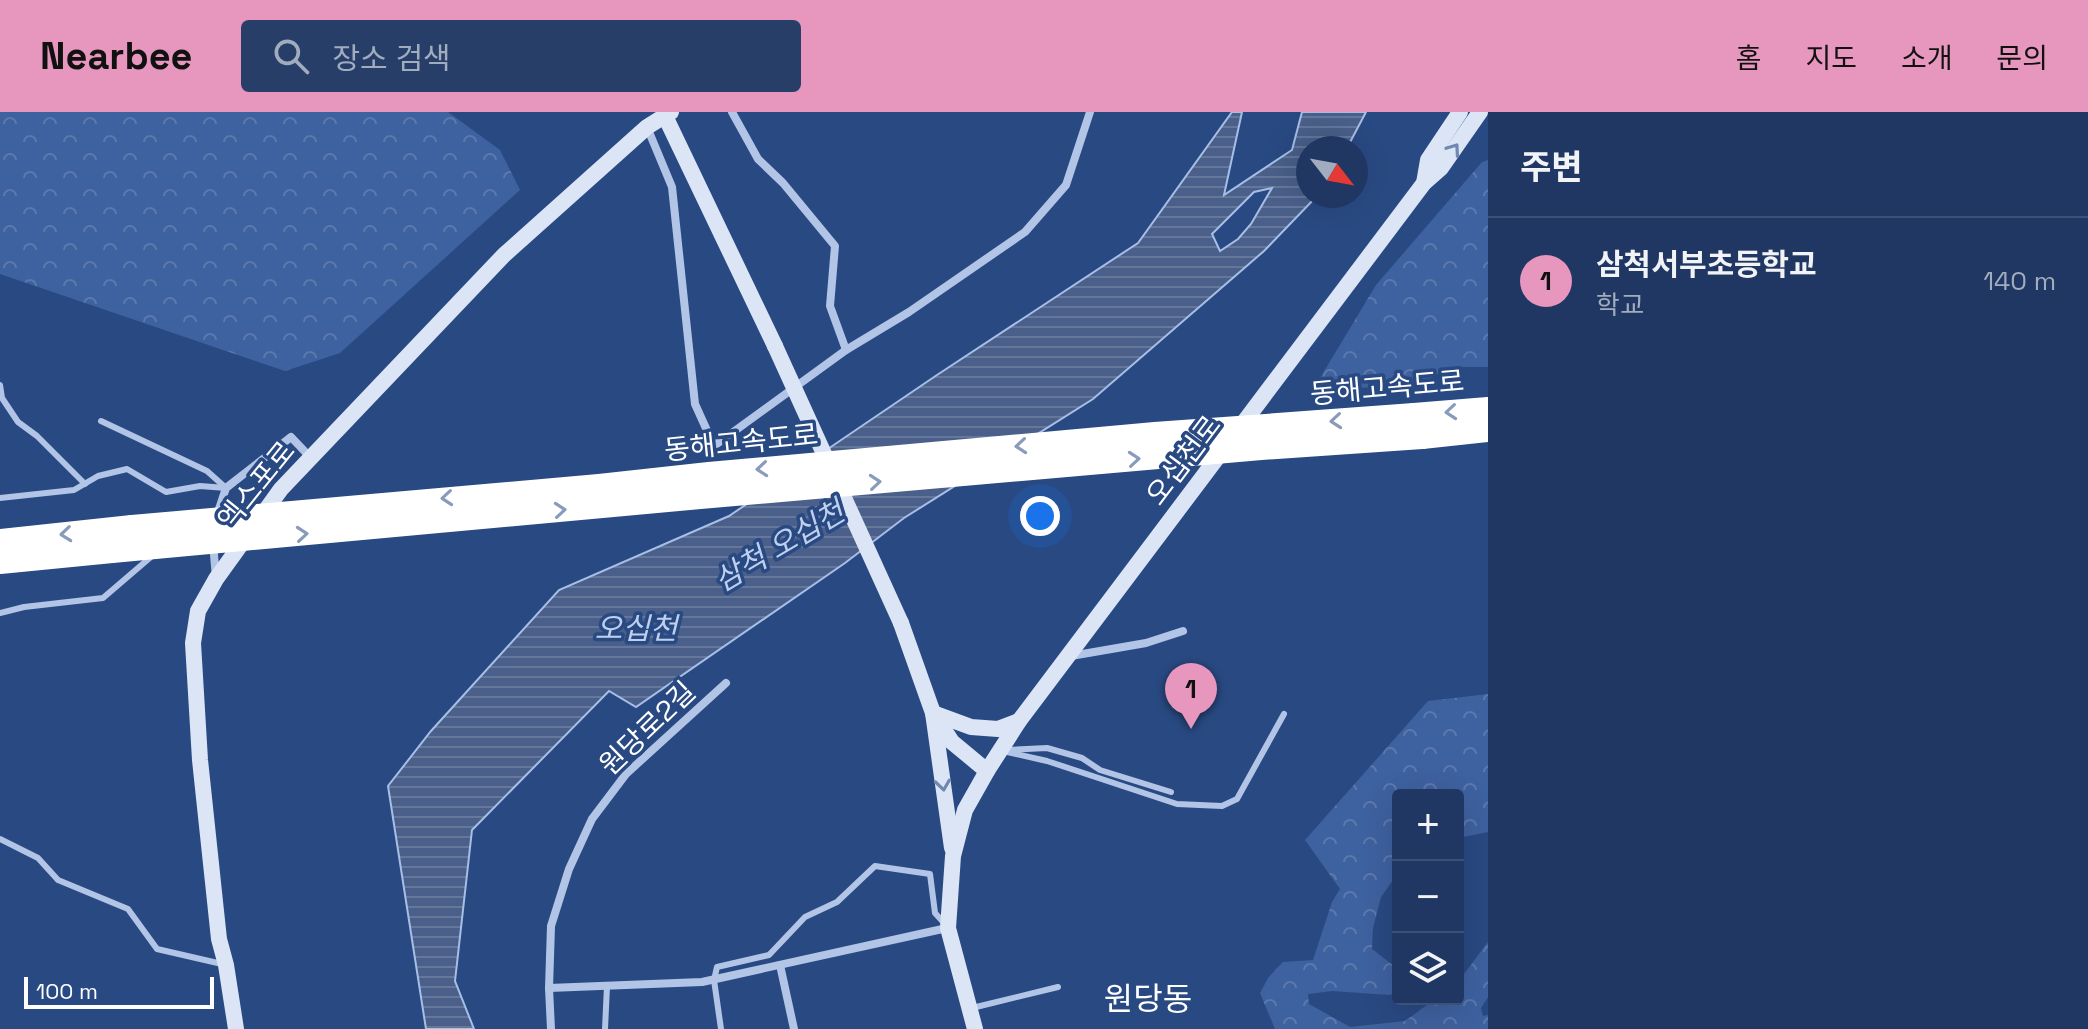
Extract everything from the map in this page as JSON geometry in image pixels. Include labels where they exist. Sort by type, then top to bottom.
[{"type":"highway","name":"동해고속도로","points":[[0,562],[1261,448],[1418,426],[1488,409]]},
{"type":"highway","name":"동해고속도로","points":[[0,541],[1155,434],[1418,426],[1488,430]]},
{"type":"street","points":[[732,112],[758,159],[783,183],[835,246],[830,306],[846,350]]},
{"type":"street","points":[[659,117],[672,187],[695,404],[714,446],[846,350],[909,312],[1025,232],[1066,185],[1090,112]]},
{"type":"street","name":"오십천로","points":[[1424,183],[1428,160],[1460,112]]},
{"type":"street","name":"오십천로","points":[[975,1029],[948,928],[953,856],[965,810],[1019,721],[1066,657],[1424,183],[1441,168],[1484,113]]},
{"type":"street","points":[[659,117],[775,346],[901,623],[933,713],[953,856]]},
{"type":"street","name":"엑스포로","points":[[236,1029],[219,939],[200,760],[193,643],[198,611],[216,579],[281,489],[504,255],[659,117]]},
{"type":"street","points":[[216,579],[212,529],[226,488],[291,437],[311,458]]},
{"type":"street","points":[[1066,657],[1146,643],[1183,631]]},
{"type":"street","name":"원당로2길","points":[[551,1029],[551,926],[569,869],[592,819],[626,774],[726,683]]},
{"type":"street","points":[[933,713],[971,727],[998,729],[1019,721]]},
{"type":"street","points":[[933,713],[952,742],[987,771]]},
{"type":"street","points":[[549,988],[702,982],[948,928]]},
{"type":"street","points":[[780,965],[794,1029]]},
{"type":"lane","points":[[0,385],[2,398],[18,422],[37,436],[85,484]]},
{"type":"lane","points":[[101,421],[207,471],[226,488]]},
{"type":"lane","points":[[0,498],[74,490],[98,476],[127,469],[166,492],[200,486],[226,488]]},
{"type":"lane","points":[[0,613],[24,607],[103,598],[176,536]]},
{"type":"lane","points":[[1000,750],[1047,761],[1177,804],[1222,806],[1237,799],[1284,714]]},
{"type":"lane","points":[[1000,750],[1047,748],[1082,758],[1100,770],[1171,792]]},
{"type":"lane","points":[[0,839],[38,858],[58,880],[128,909],[157,949],[226,965]]},
{"type":"lane","points":[[721,1029],[714,980],[717,967],[769,955],[805,917],[837,902],[875,866],[930,874],[935,913],[948,928]]},
{"type":"lane","points":[[605,1029],[607,986]]},
{"type":"lane","points":[[969,1009],[1058,987]]},
{"type":"green space","points":[[0,112],[448,112],[500,150],[520,190],[340,353],[285,371],[0,274]]},
{"type":"green space","points":[[1488,160],[1488,367],[1449,367],[1417,387],[1314,388],[1376,285],[1482,162]]},
{"type":"green space","points":[[1488,694],[1488,832],[1464,837],[1464,789],[1392,789],[1392,881],[1381,897],[1373,928],[1372,949],[1392,964],[1392,994],[1332,991],[1308,994],[1309,1004],[1350,1027],[1405,1021],[1427,1005],[1464,1005],[1464,974],[1488,942],[1488,997],[1481,1008],[1483,1016],[1488,1015],[1488,1029],[1275,1029],[1260,993],[1268,978],[1283,962],[1313,960],[1332,902],[1340,889],[1305,840],[1428,701]]},
{"type":"water","name":"오십천","points":[[1232,112],[1242,112],[1224,195],[1292,150],[1302,112],[1366,112],[1353,136],[1296,136],[1296,208],[1305,208],[1264,251],[1093,399],[904,518],[845,563],[636,707],[609,691],[472,830],[455,981],[474,1029],[426,1029],[388,786],[431,731],[559,590],[729,516],[1138,243]],"holes":[[[1272,188],[1251,224],[1238,239],[1220,251],[1212,234],[1254,192]]]},
{"type":"place","name":"삼척서부초등학교","points":[[1191,729]]},
{"type":"district","name":"원당동","points":[[1148,999]]},
{"type":"water label","name":"삼척 오십천","points":[[779,546]]}]
